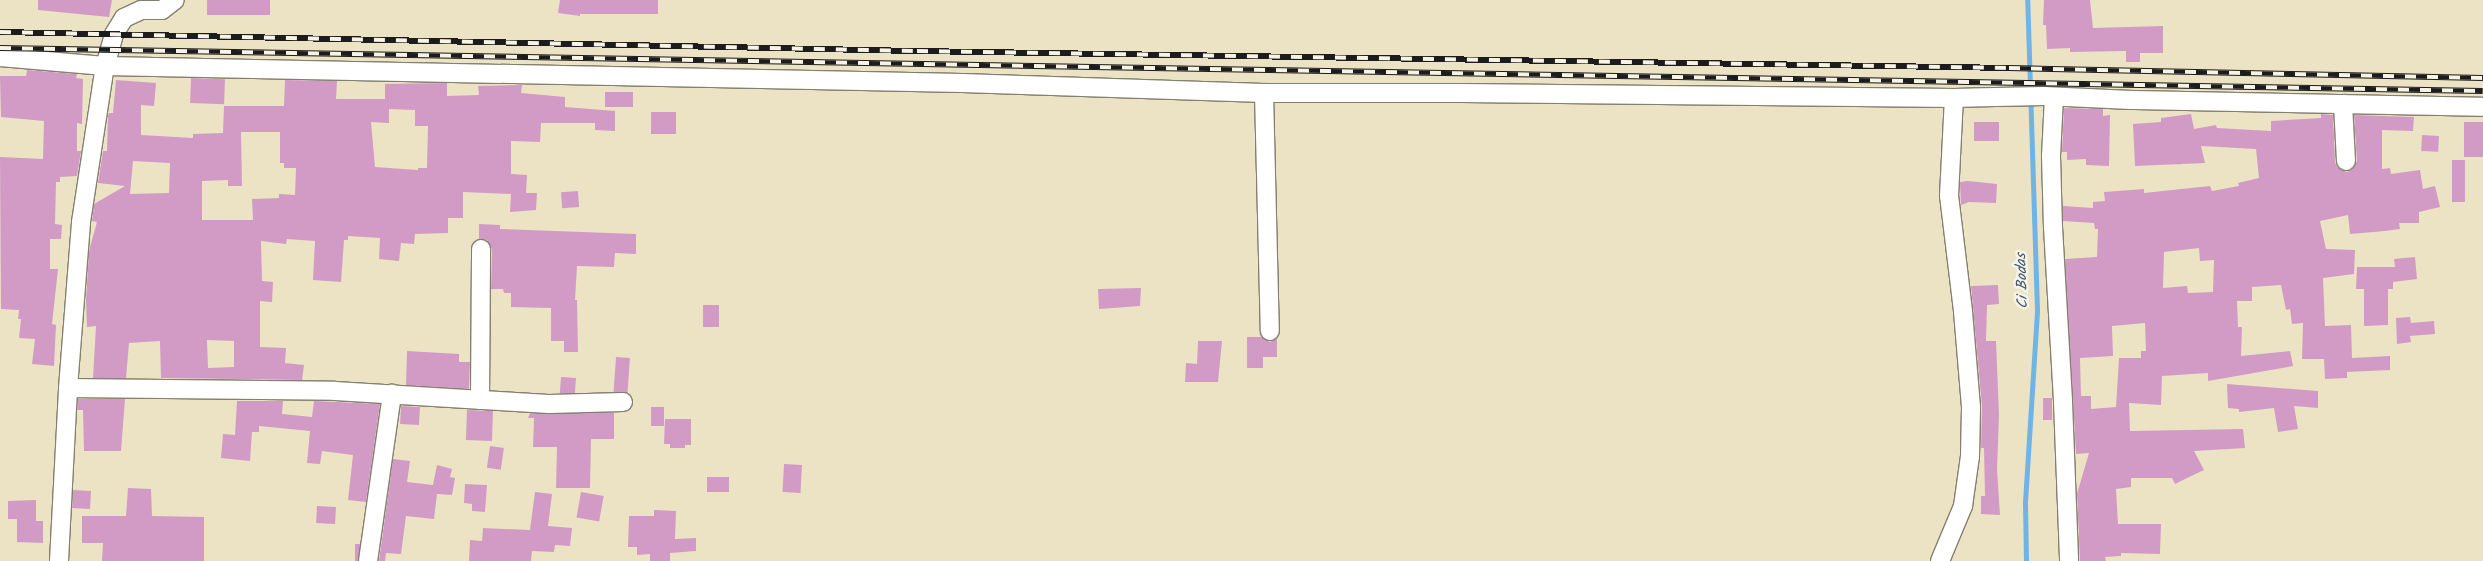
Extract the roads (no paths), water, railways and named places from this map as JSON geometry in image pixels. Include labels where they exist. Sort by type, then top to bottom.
[{"type":"street","points":[[59,561],[68,388],[81,222],[105,66],[114,34],[124,18],[141,10],[162,10],[174,0]]},
{"type":"street","points":[[0,57],[105,66],[962,83],[1264,93],[1954,98],[2010,96],[2483,107]]},
{"type":"street","points":[[1264,93],[1270,331]]},
{"type":"street","points":[[2049,97],[2053,227],[2063,402],[2068,561]]},
{"type":"street","points":[[1940,561],[1964,506],[1970,456],[1971,407],[1963,311],[1949,196],[1954,98]]},
{"type":"street","points":[[2344,104],[2346,161]]},
{"type":"street","points":[[480,400],[481,249]]},
{"type":"street","points":[[68,388],[335,391],[550,404],[623,402]]},
{"type":"street","points":[[368,561],[392,394]]},
{"type":"waterway","name":"Ci Bodas","points":[[2026,561],[2025,502],[2037,310],[2027,0]]},
{"type":"railway","points":[[0,32],[917,51],[2009,68],[2483,78]]},
{"type":"railway","points":[[0,48],[2483,91]]}]
